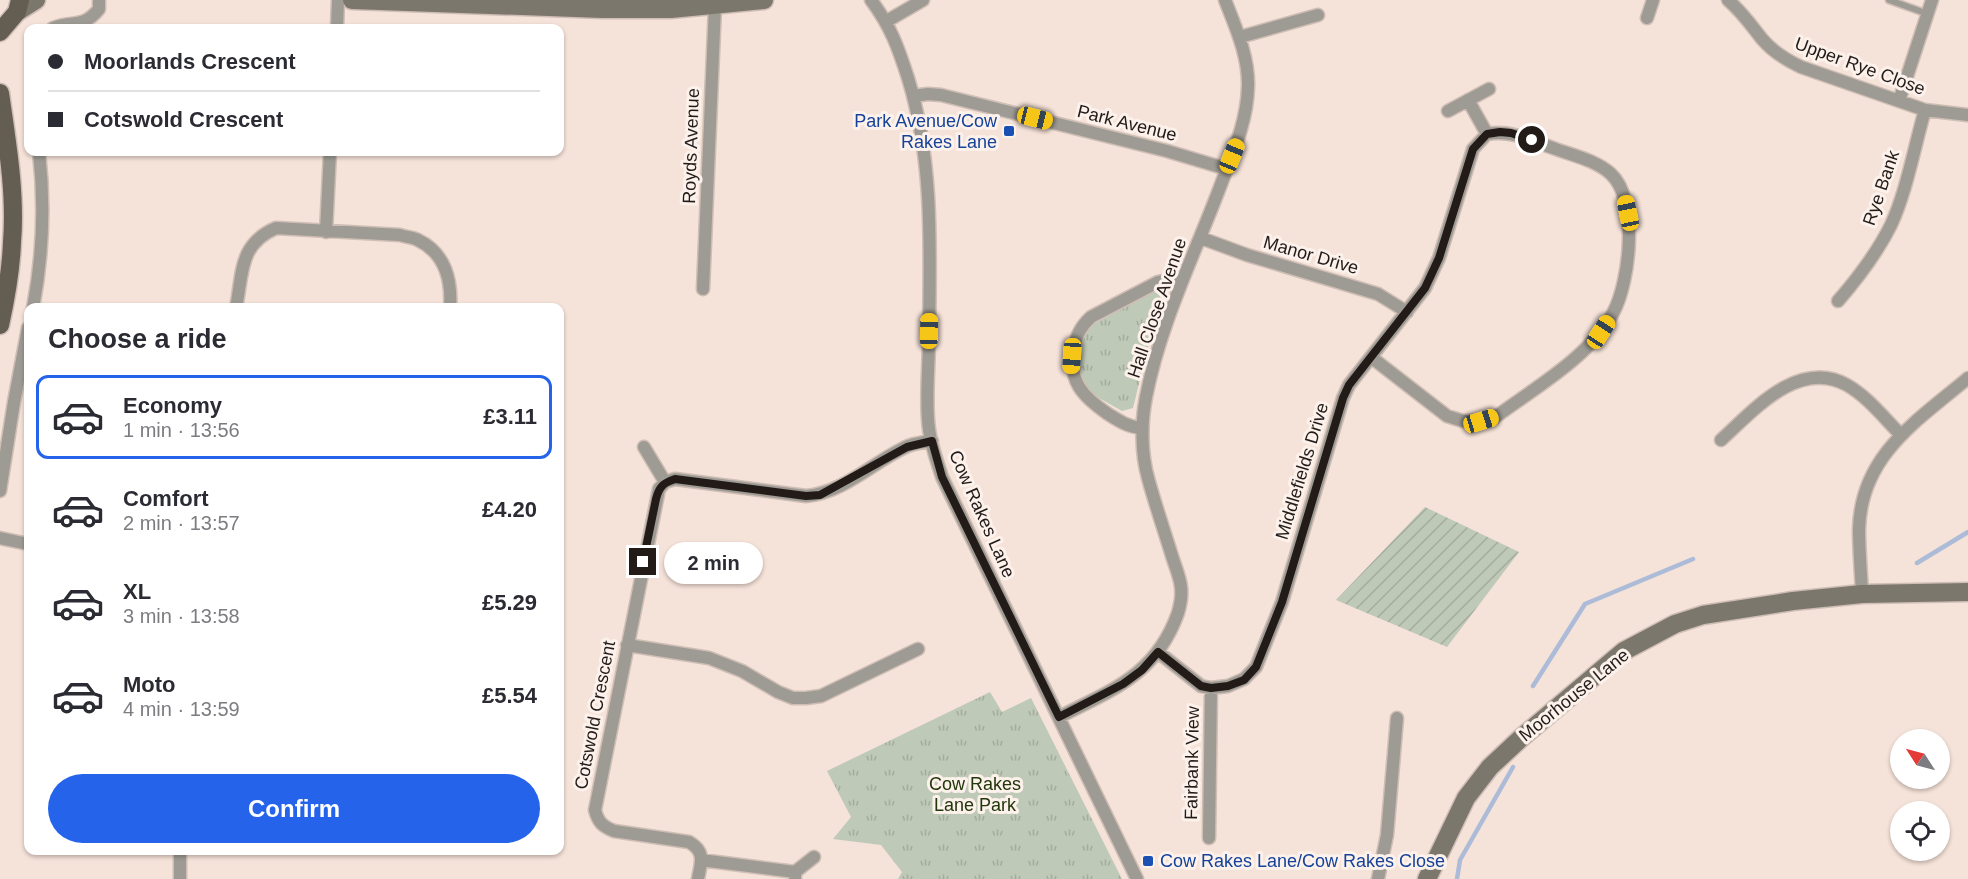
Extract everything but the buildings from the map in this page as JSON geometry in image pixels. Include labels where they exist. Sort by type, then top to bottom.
[{"type":"main road","points":[[0,93],[13,218],[13,242],[0,325]]},
{"type":"street","points":[[9,22],[36,0]]},
{"type":"street","points":[[77,24],[92,17],[99,9],[99,0]]},
{"type":"street","points":[[337,24],[338,0]]},
{"type":"street","points":[[352,0],[602,9],[671,9],[764,0]]},
{"type":"street","name":"Cow Rakes Lane","points":[[871,0],[887,21],[914,96],[928,176],[931,221],[928,420],[942,477],[1137,879]]},
{"type":"street","points":[[887,21],[924,0]]},
{"type":"street","name":"Hall Close Avenue","points":[[1059,717],[1123,684],[1142,670],[1170,635],[1179,610],[1181,587],[1147,475],[1142,428],[1145,398],[1155,358],[1182,282],[1237,143],[1246,103],[1248,86],[1246,66],[1240,37],[1225,0]]},
{"type":"street","points":[[1647,18],[1653,0]]},
{"type":"street","name":"Upper Rye Close","points":[[1728,0],[1741,11],[1764,40],[1782,57],[1801,67],[1925,110],[1968,115]]},
{"type":"street","points":[[1899,101],[1932,0]]},
{"type":"street","name":"Royds Avenue","points":[[703,289],[715,6]]},
{"type":"street","points":[[1240,37],[1318,15]]},
{"type":"street","points":[[1448,111],[1489,88]]},
{"type":"street","name":"Park Avenue","points":[[914,96],[941,95],[1167,151],[1227,169]]},
{"type":"street","points":[[1371,357],[1447,416],[1463,421],[1481,421],[1494,417],[1585,350],[1614,312],[1627,265],[1628,213],[1623,190],[1611,174],[1594,163],[1511,133],[1487,134],[1468,100]]},
{"type":"street","name":"Rye Bank","points":[[1838,301],[1860,275],[1891,225],[1925,110]]},
{"type":"street","name":"Middlefields Drive","points":[[1211,688],[1228,686],[1244,680],[1256,667],[1282,602],[1343,398],[1349,385],[1425,288],[1439,258],[1473,149],[1487,134]]},
{"type":"street","points":[[34,303],[44,217],[39,156]]},
{"type":"street","points":[[326,232],[330,156]]},
{"type":"street","points":[[237,303],[245,257],[253,242],[276,228],[400,236],[418,240],[436,254],[447,271],[451,288],[450,303]]},
{"type":"street","name":"Manor Drive","points":[[1201,238],[1247,255],[1378,294],[1407,312]]},
{"type":"street","points":[[1142,428],[1123,423],[1098,407],[1082,393],[1071,369],[1075,341],[1083,325],[1091,317],[1158,282],[1166,279],[1182,282]]},
{"type":"street","points":[[0,491],[24,349]]},
{"type":"street","points":[[1721,440],[1771,395],[1782,388],[1808,379],[1826,378],[1845,384],[1860,394],[1901,435]]},
{"type":"street","points":[[1862,594],[1859,528],[1869,481],[1884,453],[1901,435],[1968,378]]},
{"type":"street","points":[[644,447],[665,482],[675,479],[806,496],[820,495],[907,447],[932,441]]},
{"type":"street","name":"Cotswold Crescent","points":[[665,482],[659,489],[656,499],[596,810],[598,820],[603,827],[614,831],[689,842],[700,851],[701,860]]},
{"type":"street","points":[[0,538],[24,543]]},
{"type":"street","name":"Moorhouse Lane","points":[[1427,879],[1466,798],[1490,767],[1624,651],[1675,624],[1703,615],[1793,601],[1862,594],[1968,592]]},
{"type":"street","points":[[627,645],[709,658],[742,671],[793,698],[821,696],[918,649]]},
{"type":"street","points":[[1158,652],[1201,686],[1211,688]]},
{"type":"street","name":"Fairbank View","points":[[1209,838],[1211,688]]},
{"type":"street","points":[[1378,879],[1387,835],[1397,718]]},
{"type":"street","points":[[180,855],[180,879]]},
{"type":"street","points":[[698,879],[701,860],[795,875],[814,857]]},
{"type":"lane","points":[[1889,0],[1928,14]]},
{"type":"green space","points":[[1163,286],[1133,408],[1122,411],[1099,398],[1087,388],[1080,377],[1077,366],[1082,337],[1094,324]]},
{"type":"green space","points":[[1425,507],[1519,552],[1447,647],[1336,600]]},
{"type":"green space","name":"Cow Rakes Lane Park","points":[[990,692],[1002,712],[1031,698],[1122,879],[898,879],[902,872],[881,845],[833,839],[851,817],[827,771]]},
{"type":"waterway","points":[[1917,563],[1968,532]]},
{"type":"waterway","points":[[1533,686],[1585,604],[1693,559]]},
{"type":"waterway","points":[[1457,879],[1460,860],[1513,767]]},
{"type":"place","name":"Park Avenue/Cow Rakes Lane","points":[[1009,131]]},
{"type":"place","name":"Cow Rakes Lane/Cow Rakes Close","points":[[1148,861]]},
{"type":"route","points":[[643,562],[656,499],[659,489],[665,482],[675,479],[806,496],[820,495],[907,447],[932,441],[942,477],[1059,717],[1123,684],[1142,670],[1158,652],[1201,686],[1211,688],[1228,686],[1244,680],[1256,667],[1282,602],[1343,398],[1349,385],[1425,288],[1439,258],[1473,149],[1487,134],[1500,132],[1532,140]]}]
